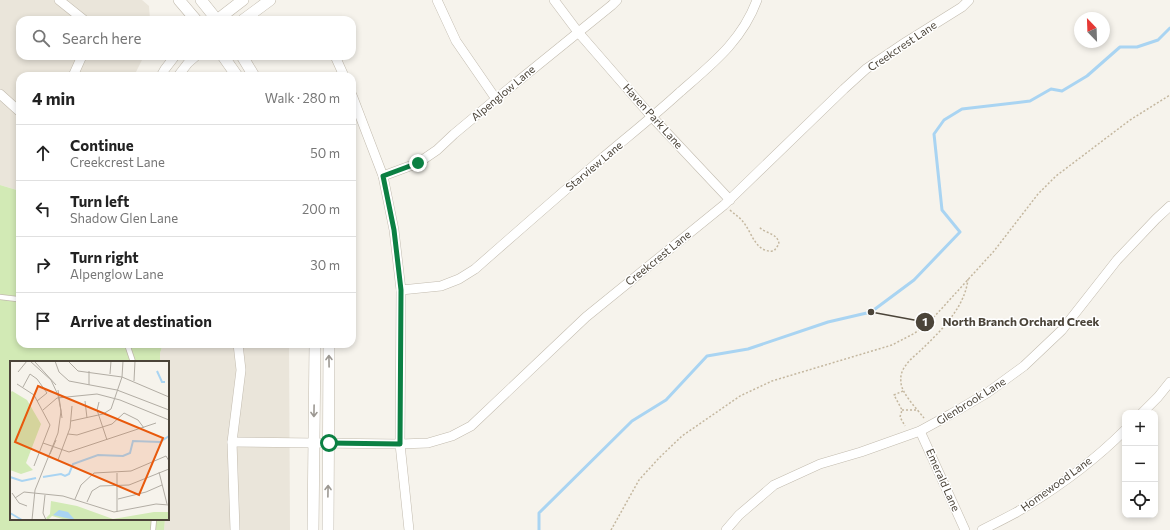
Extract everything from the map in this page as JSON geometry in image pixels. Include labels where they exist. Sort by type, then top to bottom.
[{"type":"street","points":[[58,0],[79,16]]},
{"type":"street","points":[[179,0],[193,16]]},
{"type":"street","points":[[201,0],[214,16]]},
{"type":"street","points":[[222,16],[243,0]]},
{"type":"street","points":[[248,16],[270,0]]},
{"type":"street","points":[[437,0],[456,41],[496,99]]},
{"type":"street","name":"Haven Park Lane","points":[[554,0],[578,32],[727,202]]},
{"type":"street","name":"Alpenglow Lane","points":[[383,176],[418,163],[437,150],[454,134],[617,0]]},
{"type":"street","name":"Starview Lane","points":[[401,290],[441,286],[459,279],[475,269],[721,56],[738,35],[752,13],[757,0]]},
{"type":"street","name":"Creekcrest Lane","points":[[232,442],[428,443],[452,436],[471,426],[586,317],[727,202],[866,69],[962,7],[969,0]]},
{"type":"street","points":[[75,72],[80,60]]},
{"type":"street","points":[[163,72],[172,60]]},
{"type":"street","points":[[181,72],[191,60]]},
{"type":"street","points":[[226,60],[234,72]]},
{"type":"street","points":[[244,60],[252,72]]},
{"type":"street","points":[[337,60],[342,72]]},
{"type":"street","points":[[0,94],[16,108]]},
{"type":"street","points":[[356,105],[383,176],[394,230],[401,290],[400,444],[409,530]]},
{"type":"street","name":"Glenbrook Lane","points":[[726,530],[739,515],[774,485],[820,464],[861,452],[920,431],[987,393],[1024,366],[1062,330],[1116,260],[1170,206]]},
{"type":"street","points":[[235,530],[232,442],[241,370],[238,348]]},
{"type":"street","points":[[315,348],[328,530]]},
{"type":"street","points":[[313,530],[329,348]]},
{"type":"street","points":[[1145,410],[1170,382]]},
{"type":"street","name":"Emerald Lane","points":[[920,431],[965,530]]},
{"type":"street","name":"Homewood Lane","points":[[982,530],[1017,512],[1057,486],[1122,433]]},
{"type":"lane","points":[[0,297],[16,299]]},
{"type":"lane","points":[[128,348],[133,361]]},
{"type":"lane","points":[[153,530],[154,520]]},
{"type":"path","points":[[611,530],[639,480],[659,458],[682,436],[740,396],[772,382],[884,348],[915,333],[934,316],[994,251],[1038,194],[1056,176],[1130,120],[1170,95]]},
{"type":"path","points":[[727,202],[744,222],[757,244],[765,251],[774,251],[779,244],[779,240],[776,236],[765,232],[759,227]]},
{"type":"path","points":[[929,426],[903,391],[901,383],[902,372],[906,364],[948,321],[963,298],[968,279]]},
{"type":"path","points":[[903,391],[894,396],[902,410],[900,417],[909,435]]},
{"type":"path","points":[[902,410],[918,410]]},
{"type":"shaded area","points":[[0,0],[142,0],[149,6],[150,16],[16,16],[16,60],[142,60],[136,72],[16,72],[16,190],[0,185]]},
{"type":"shaded area","points":[[162,348],[289,348],[290,530],[164,530],[165,520],[169,520],[169,361],[160,361]]},
{"type":"green space","points":[[0,185],[16,190],[16,348],[162,348],[160,361],[10,361],[10,520],[165,520],[164,530],[0,530]]},
{"type":"waterway","points":[[539,530],[539,513],[632,421],[666,400],[707,356],[748,349],[828,322],[871,312],[914,280],[960,232],[942,210],[934,134],[944,120],[962,109],[1030,101],[1051,89],[1062,91],[1087,76],[1120,47],[1137,47],[1158,40],[1170,28]]},
{"type":"place","name":"North Branch Orchard Creek","points":[[871,312]]},
{"type":"route","points":[[329,443],[400,444],[401,290],[394,230],[383,176],[418,163]]}]
